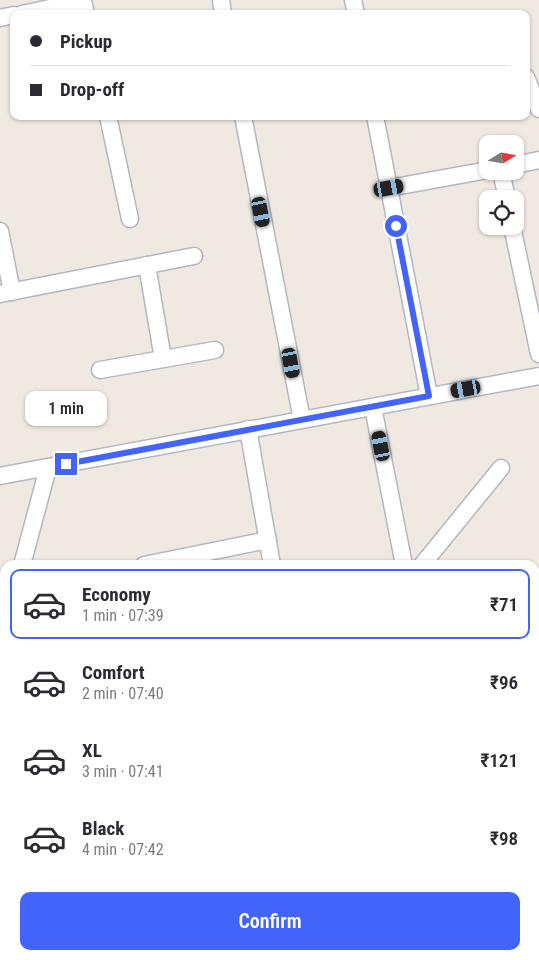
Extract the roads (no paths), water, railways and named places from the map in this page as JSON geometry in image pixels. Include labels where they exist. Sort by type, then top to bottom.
[{"type":"street","points":[[51,10],[87,5]]},
{"type":"street","points":[[530,87],[539,109]]},
{"type":"street","points":[[109,120],[130,219]]},
{"type":"street","points":[[244,120],[302,420]]},
{"type":"street","points":[[376,120],[429,396]]},
{"type":"street","points":[[524,163],[539,160]]},
{"type":"street","points":[[389,188],[479,172]]},
{"type":"street","points":[[0,230],[6,293],[194,256]]},
{"type":"street","points":[[514,235],[539,354]]},
{"type":"street","points":[[146,265],[163,360]]},
{"type":"street","points":[[100,370],[214,350]]},
{"type":"street","points":[[0,476],[539,376]]},
{"type":"street","points":[[373,407],[401,560]]},
{"type":"street","points":[[248,429],[271,560]]},
{"type":"street","points":[[23,560],[48,468]]},
{"type":"street","points":[[426,560],[501,468]]},
{"type":"street","points":[[169,560],[268,540]]}]
